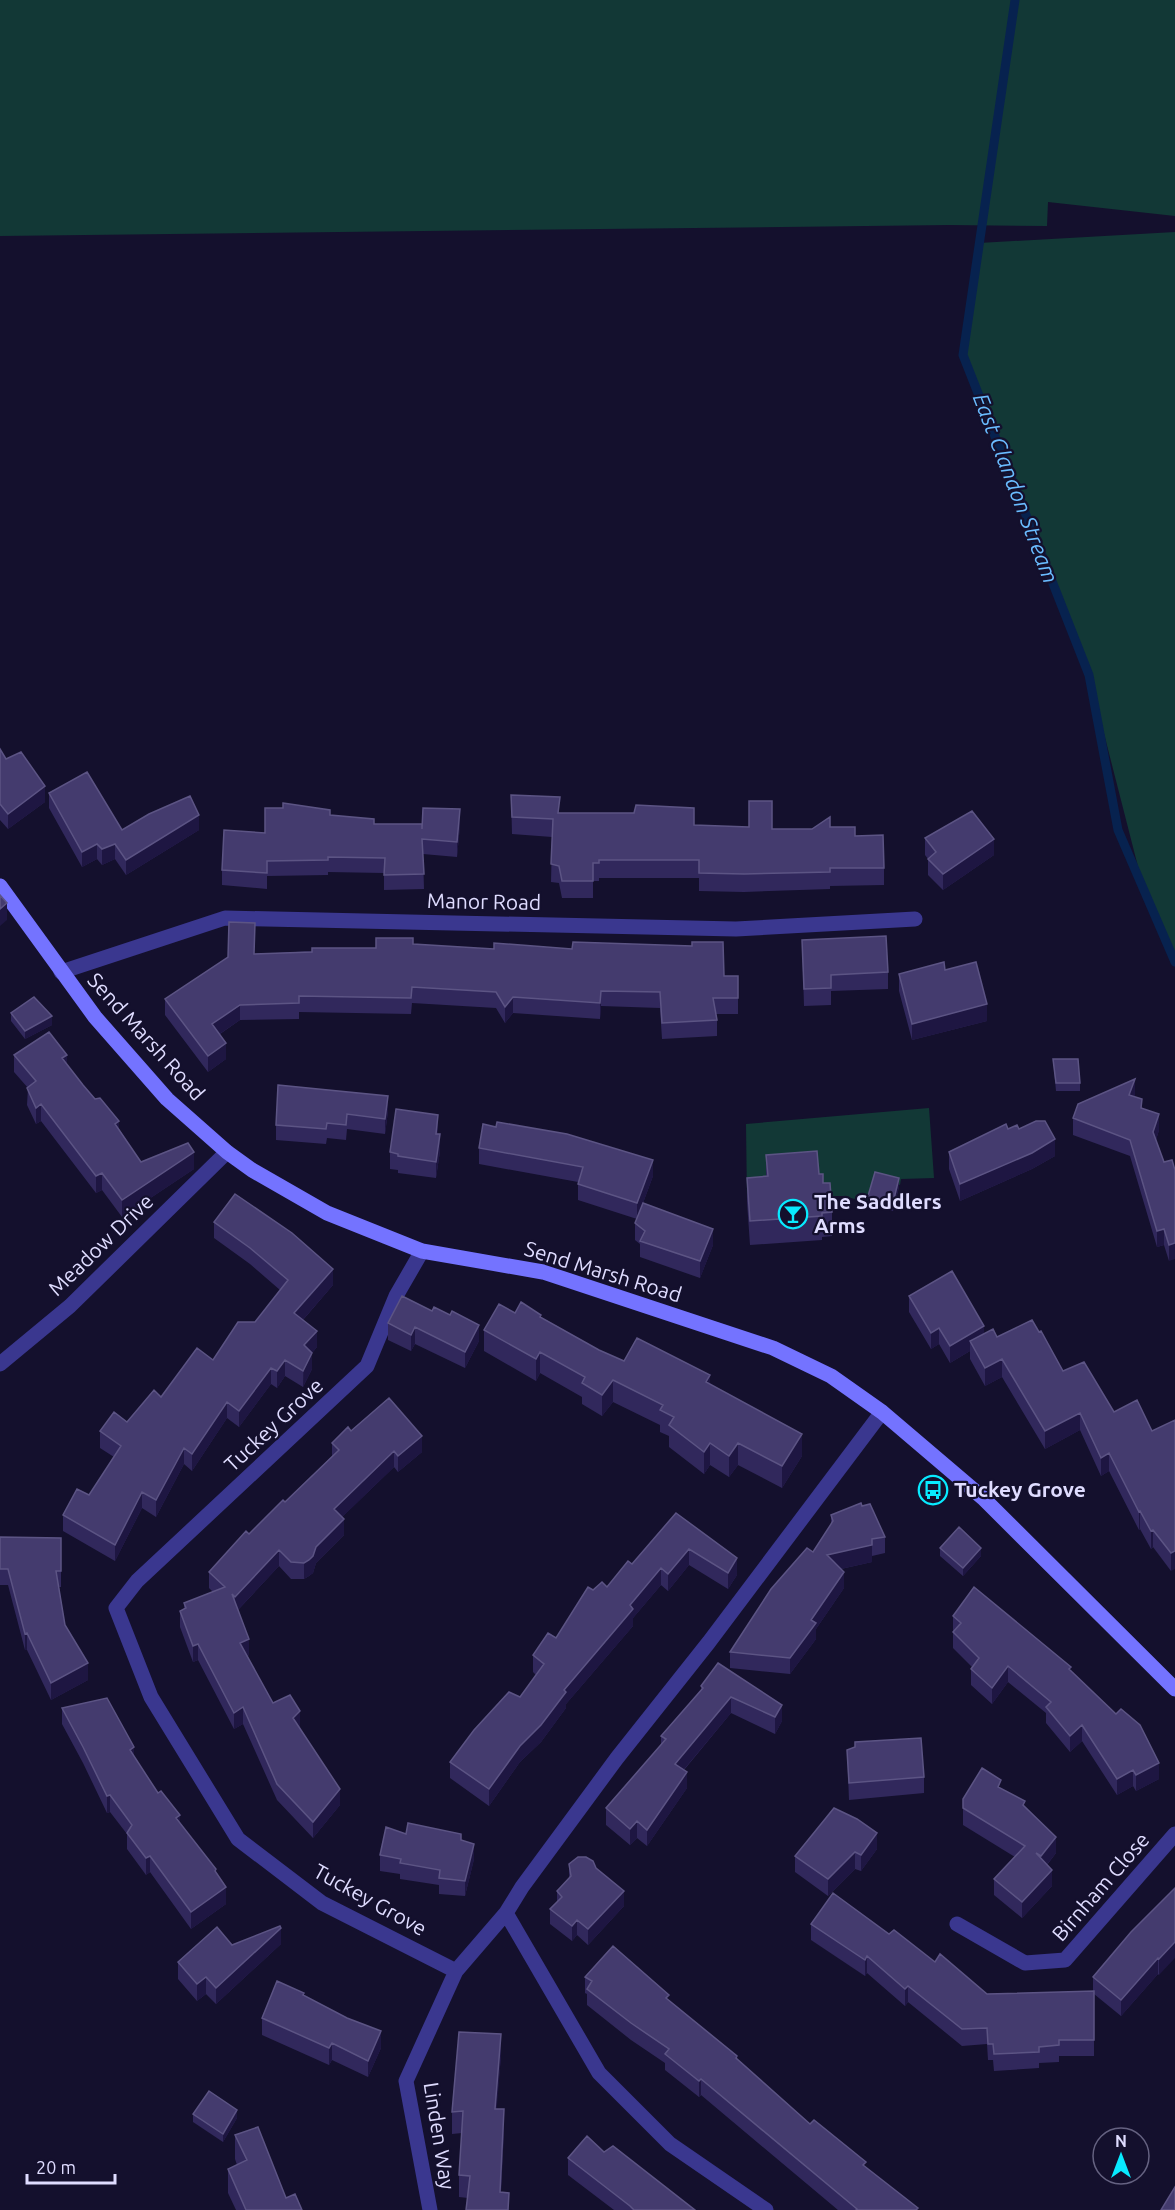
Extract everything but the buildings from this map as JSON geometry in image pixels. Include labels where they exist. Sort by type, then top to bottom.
[{"type":"main road","name":"Send Marsh Road","points":[[0,886],[95,1017],[167,1099],[227,1152],[252,1170],[327,1213],[422,1251],[543,1272],[772,1348],[831,1376],[882,1413],[983,1498],[1175,1689]]},
{"type":"street","name":"Manor Road","points":[[61,972],[225,918],[736,929],[915,919]]},
{"type":"street","name":"Meadow Drive","points":[[0,1364],[70,1306],[227,1152]]},
{"type":"street","name":"Tuckey Grove","points":[[422,1251],[396,1296],[367,1366],[137,1581],[116,1608],[151,1697],[238,1839],[322,1903],[456,1971]]},
{"type":"street","points":[[456,1971],[506,1913],[522,1887],[617,1758],[709,1642],[882,1413]]},
{"type":"street","name":"Birnham Close","points":[[957,1924],[1026,1963],[1065,1960],[1175,1834]]},
{"type":"street","points":[[506,1913],[598,2073],[670,2144],[766,2210]]},
{"type":"street","name":"Linden Way","points":[[430,2210],[406,2081],[456,1971]]},
{"type":"green space","points":[[0,0],[1175,0],[1175,216],[1048,202],[1047,226],[949,225],[0,236]]},
{"type":"green space","points":[[1175,232],[1175,963],[1145,894],[1089,675],[963,355],[979,243]]},
{"type":"green space","points":[[929,1108],[934,1178],[901,1179],[900,1185],[874,1179],[867,1202],[843,1196],[821,1196],[819,1174],[765,1177],[766,1199],[747,1201],[746,1124]]},
{"type":"waterway","name":"East Clandon Stream","points":[[1015,0],[963,355],[1089,675],[1118,830],[1175,962]]},
{"type":"place","name":"The Saddlers Arms","points":[[793,1214]]},
{"type":"place","name":"Tuckey Grove","points":[[933,1490]]}]
